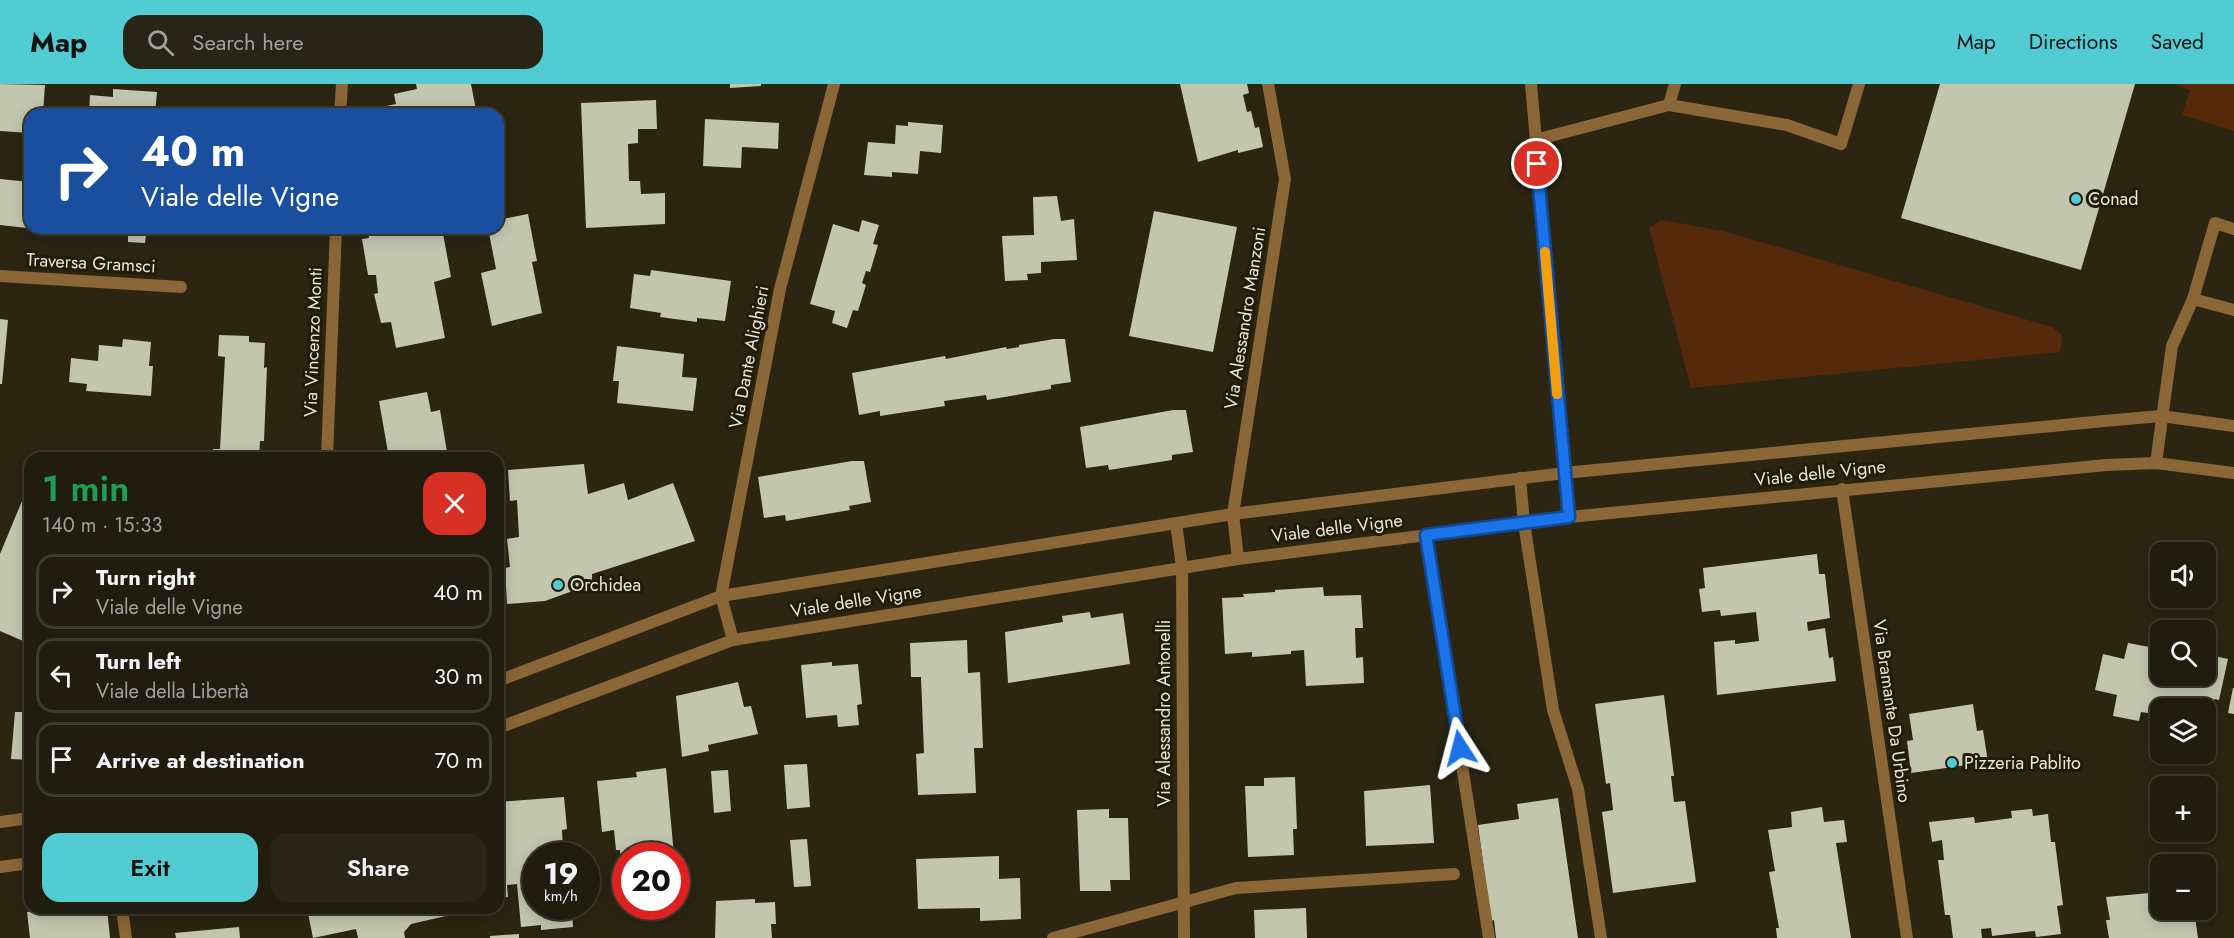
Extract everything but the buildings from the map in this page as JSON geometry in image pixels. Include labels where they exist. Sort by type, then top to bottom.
[{"type":"street","points":[[340,108],[342,84]]},
{"type":"street","name":"Via Dante Alighieri","points":[[733,640],[721,597],[780,289],[834,84]]},
{"type":"street","name":"Via Alessandro Manzoni","points":[[1238,558],[1233,514],[1285,179],[1268,84]]},
{"type":"street","points":[[1531,84],[1569,517]]},
{"type":"street","points":[[1669,105],[1675,84]]},
{"type":"street","points":[[1535,140],[1669,105],[1787,125],[1841,144],[1859,84]]},
{"type":"street","points":[[2156,463],[2172,346],[2193,299],[2215,223],[2234,229]]},
{"type":"street","name":"Via Vincenzo Monti","points":[[327,452],[336,234]]},
{"type":"street","name":"Traversa Gramsci","points":[[0,276],[181,286]]},
{"type":"street","points":[[2193,299],[2234,310]]},
{"type":"street","name":"Viale delle Vigne","points":[[504,679],[721,597],[1233,514],[1520,478],[1826,445],[2161,416],[2234,426]]},
{"type":"street","name":"Viale delle Vigne","points":[[504,726],[733,640],[1238,558],[1569,517],[2106,465],[2156,463],[2234,474]]},
{"type":"street","points":[[1520,478],[1524,523],[1553,710],[1578,789],[1601,938]]},
{"type":"street","name":"Via Bramante Da Urbino","points":[[1842,489],[1907,938]]},
{"type":"street","name":"Via Alessandro Antonelli","points":[[1176,523],[1182,567],[1182,903],[1184,938]]},
{"type":"street","points":[[1426,535],[1489,938]]},
{"type":"street","points":[[0,822],[24,819]]},
{"type":"street","points":[[0,867],[24,864]]},
{"type":"street","points":[[1053,938],[1236,888],[1454,873]]},
{"type":"street","points":[[123,914],[126,938]]},
{"type":"shaded area","points":[[2174,84],[2234,84],[2234,131],[2182,115],[2190,90]]},
{"type":"shaded area","points":[[1661,220],[1723,231],[2052,327],[2061,334],[2062,344],[2059,352],[1691,388],[1649,228]]},
{"type":"slow traffic","points":[[1545,252],[1557,394]]},
{"type":"place","name":"Conad","points":[[2076,199]]},
{"type":"place","name":"Orchidea","points":[[558,585]]},
{"type":"place","name":"Pizzeria Pablito","points":[[1952,763]]},
{"type":"route","points":[[1460,748],[1426,535],[1569,517],[1537,164]]}]
